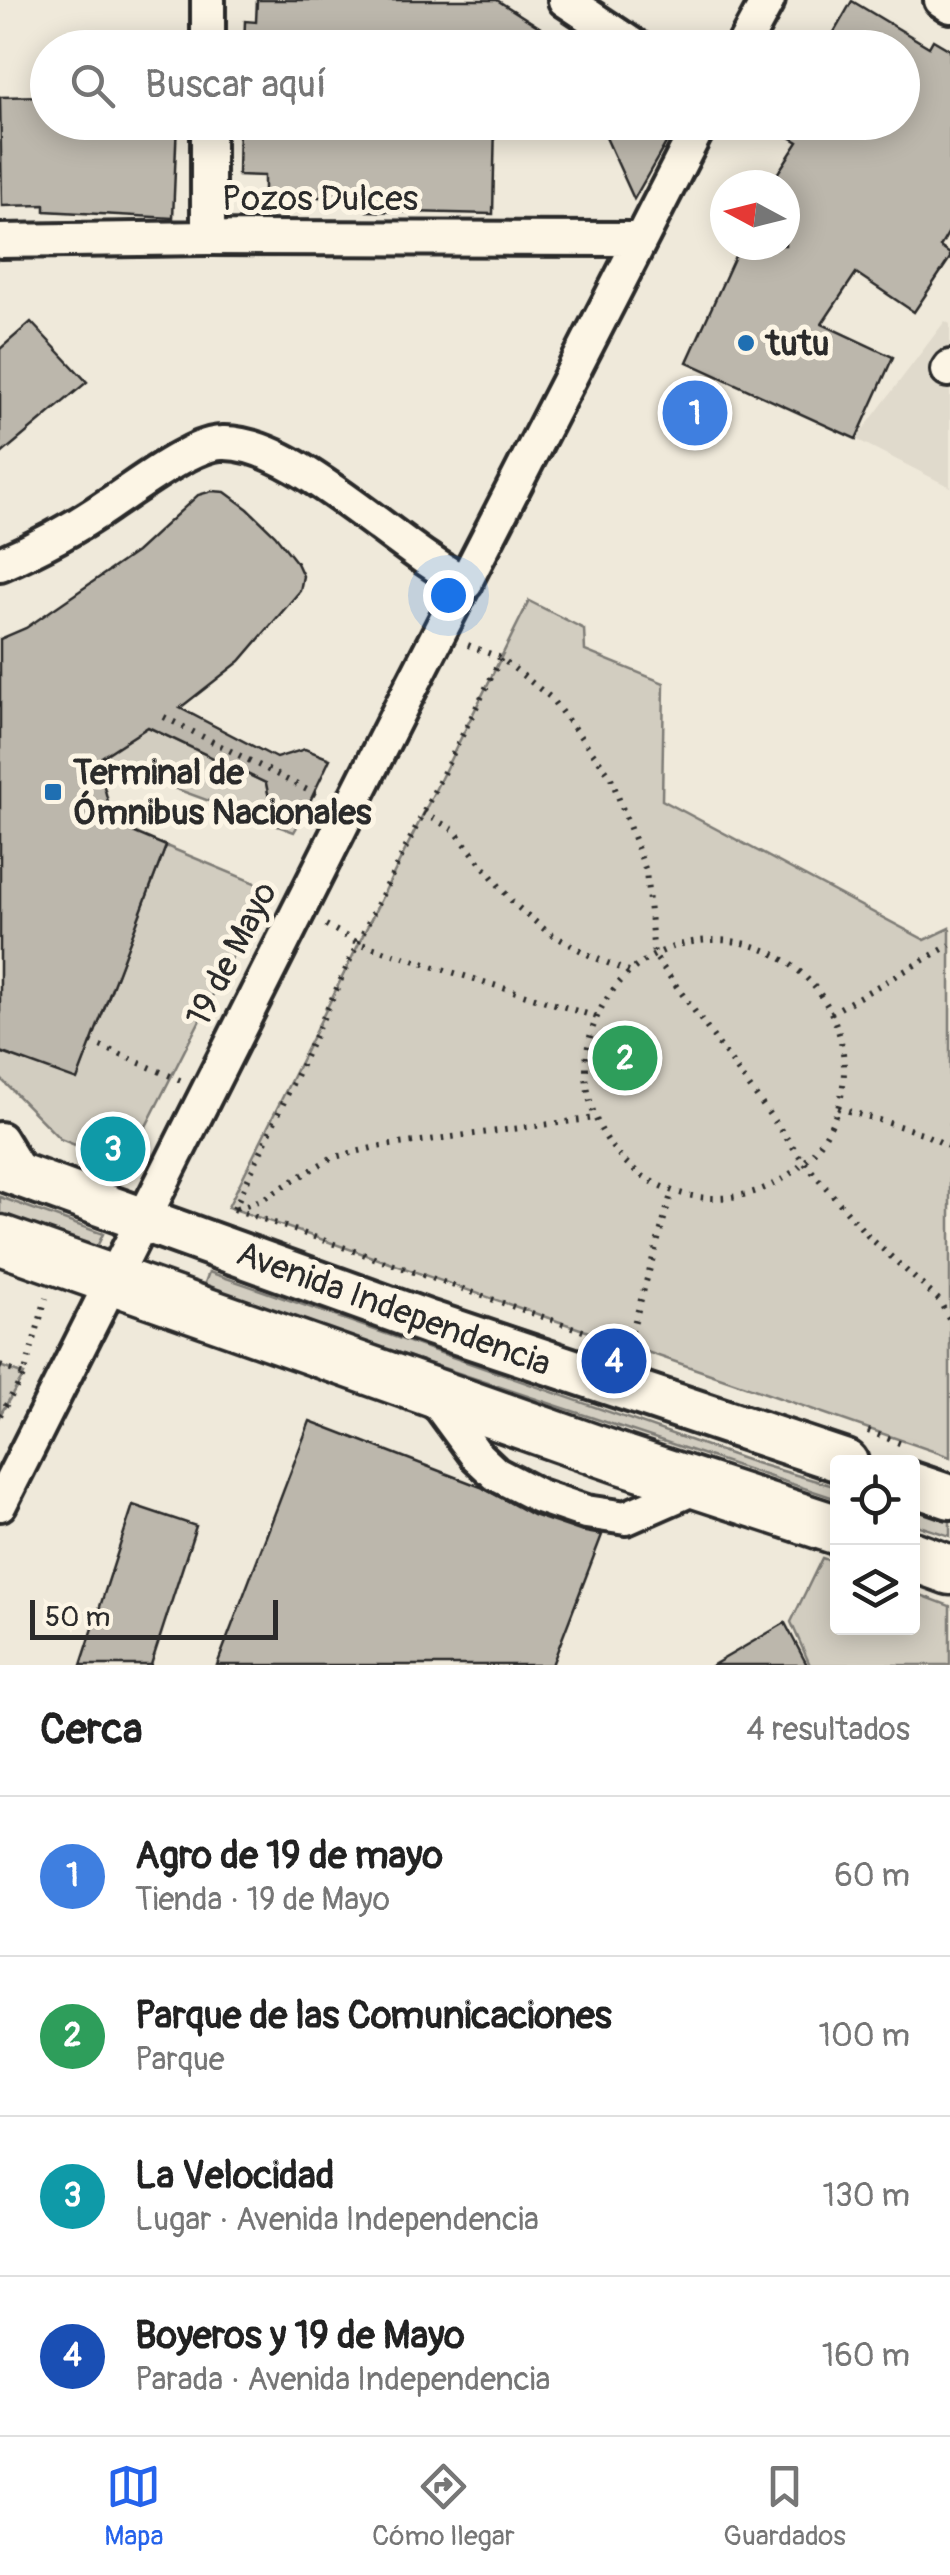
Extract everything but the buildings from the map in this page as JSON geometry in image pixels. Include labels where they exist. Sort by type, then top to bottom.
[{"type":"highway","name":"Avenida Independencia","points":[[0,1240],[830,1527]]},
{"type":"highway","points":[[920,1559],[950,1570]]},
{"type":"main road","name":"Avenida Independencia","points":[[11,1171],[430,1323],[830,1457]]},
{"type":"main road","points":[[920,1487],[950,1497]]},
{"type":"street","points":[[208,0],[208,30]]},
{"type":"street","points":[[566,0],[610,30]]},
{"type":"street","points":[[752,30],[768,0]]},
{"type":"street","points":[[942,0],[950,6]]},
{"type":"street","points":[[208,140],[208,238]]},
{"type":"street","name":"19 de Mayo","points":[[0,1504],[692,140]]},
{"type":"street","name":"Pozos Dulces","points":[[0,242],[208,238],[640,239]]},
{"type":"street","points":[[0,564],[104,508],[190,452],[221,443],[260,451],[298,469],[340,495],[441,571],[466,584]]},
{"type":"street","points":[[0,1139],[11,1171]]},
{"type":"street","points":[[419,1388],[442,1407],[477,1456],[496,1474],[514,1486],[555,1502],[599,1516],[626,1518],[701,1485]]},
{"type":"path","points":[[438,634],[501,658],[550,698],[610,775],[646,871],[654,955],[804,1162],[868,1236],[939,1300],[950,1320]]},
{"type":"path","points":[[501,658],[358,943],[234,1209],[261,1200],[331,1158],[376,1147],[596,1118]]},
{"type":"path","points":[[164,717],[324,799]]},
{"type":"path","points":[[423,813],[454,830],[514,904],[549,933],[630,972]]},
{"type":"path","points":[[298,911],[358,943],[597,1017]]},
{"type":"path","points":[[702,940],[754,946],[798,970],[822,996],[838,1031],[844,1070],[838,1108],[824,1137],[804,1162],[771,1186],[732,1198],[712,1199],[672,1192],[626,1163],[605,1138],[596,1118],[586,1068],[597,1017],[630,972],[654,955],[702,940]]},
{"type":"path","points":[[831,1013],[950,944]]},
{"type":"path","points":[[92,1042],[183,1081]]},
{"type":"path","points":[[838,1108],[922,1133],[950,1147]]},
{"type":"path","points":[[616,1387],[672,1192]]},
{"type":"path","points":[[0,1416],[24,1375],[48,1290]]},
{"type":"path","points":[[0,1366],[24,1375]]},
{"type":"shaded area","points":[[945,321],[950,324],[950,487],[856,439]]},
{"type":"shaded area","points":[[529,601],[584,629],[585,651],[664,683],[662,800],[925,940],[950,928],[950,1457],[228,1207]]},
{"type":"shaded area","points":[[148,727],[266,783],[270,803],[302,818],[294,832],[97,760]]},
{"type":"shaded area","points":[[166,846],[267,888],[136,1146],[131,1139],[81,1141],[80,1147],[60,1139],[0,1078],[0,1052],[77,1079]]},
{"type":"shaded area","points":[[131,1139],[136,1146],[125,1164],[80,1147],[81,1141]]},
{"type":"shaded area","points":[[0,1197],[103,1234],[96,1249],[0,1215]]},
{"type":"shaded area","points":[[209,1272],[752,1462],[830,1485],[830,1497],[203,1288]]},
{"type":"shaded area","points":[[0,1366],[24,1375],[0,1415]]},
{"type":"shaded area","points":[[920,1511],[950,1520],[950,1536],[920,1526]]},
{"type":"shaded area","points":[[822,1558],[830,1561],[830,1635],[920,1635],[920,1595],[950,1606],[950,1665],[810,1665],[791,1622]]},
{"type":"place","name":"tutu","points":[[746,343]]},
{"type":"place","name":"Agro de 19 de mayo","points":[[695,413]]},
{"type":"place","name":"Terminal de Ómnibus Nacionales","points":[[53,792]]},
{"type":"place","name":"Parque de las Comunicaciones","points":[[625,1058]]},
{"type":"place","name":"La Velocidad","points":[[113,1149]]},
{"type":"place","name":"Boyeros y 19 de Mayo","points":[[614,1361]]}]
